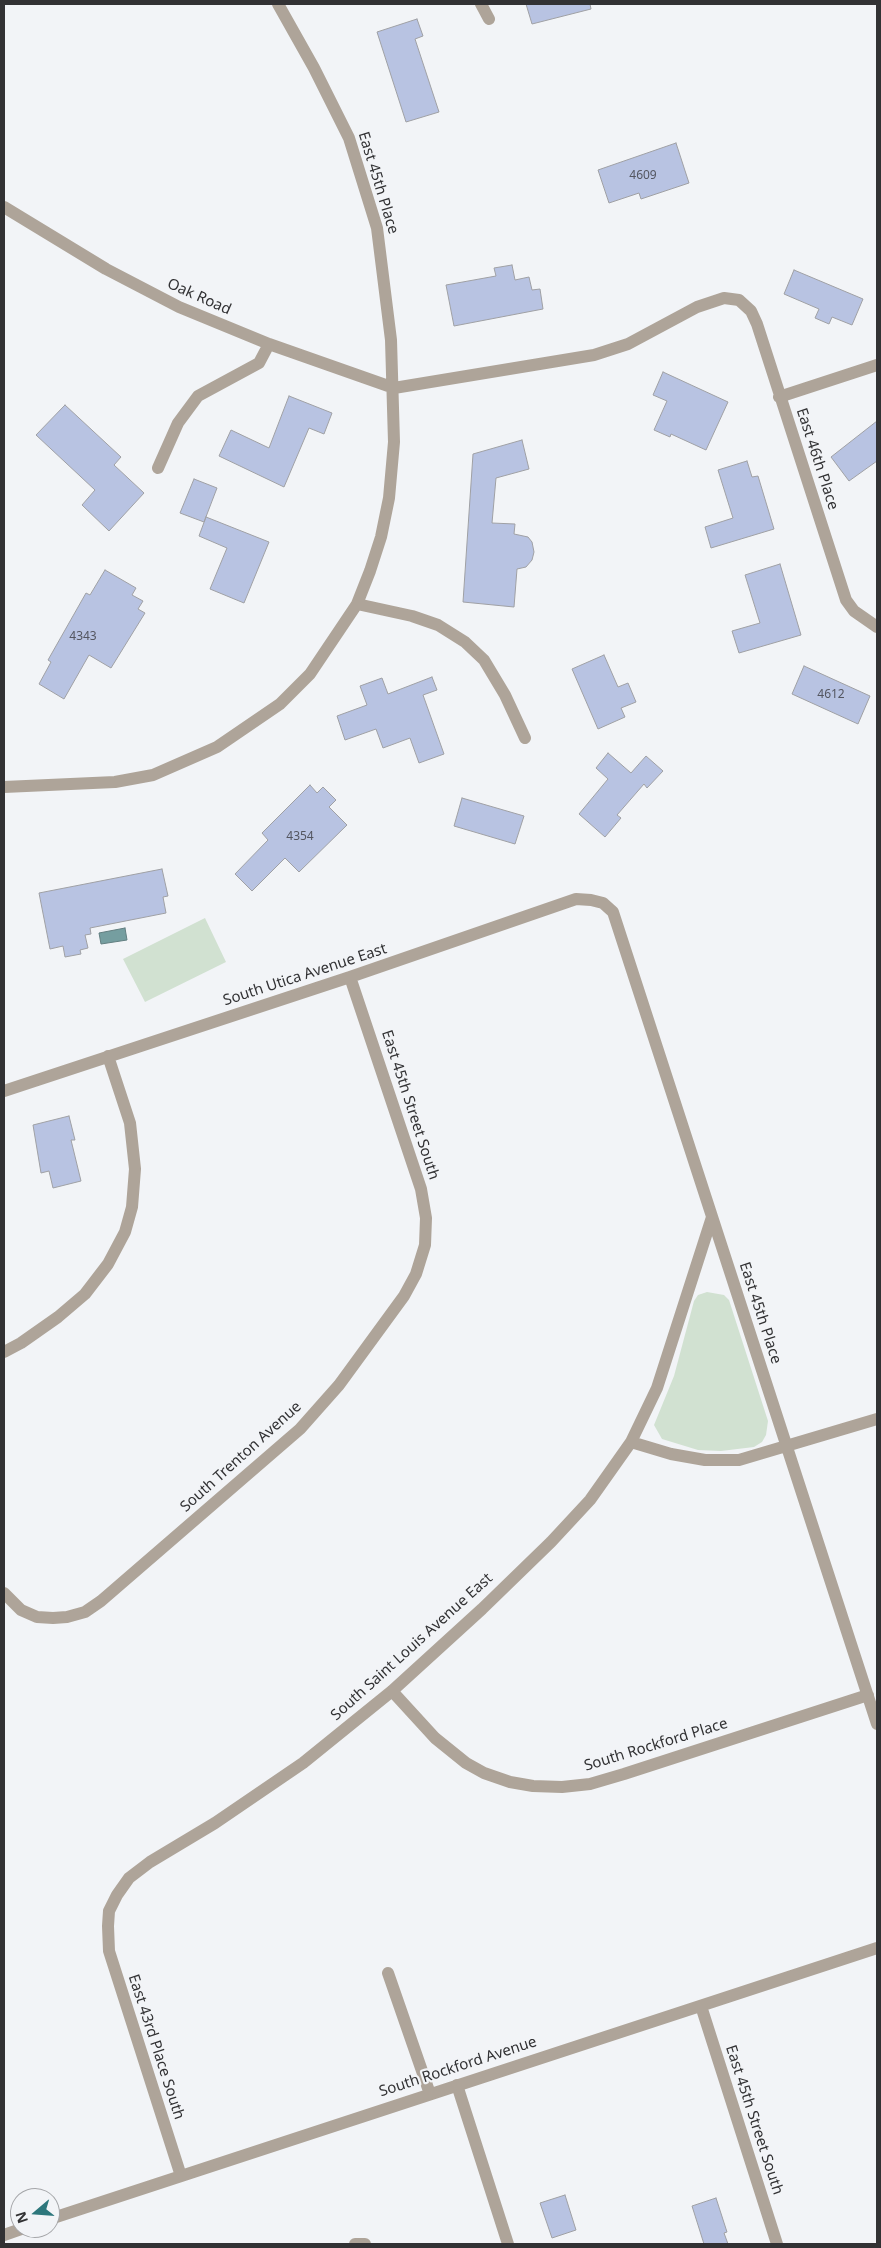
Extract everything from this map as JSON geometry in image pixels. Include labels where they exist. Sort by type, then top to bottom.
[{"type":"street","name":"East 45th Place","points":[[4,788],[124,780],[153,775],[218,747],[280,704],[310,674],[357,604],[381,537],[389,498],[394,442],[394,388],[385,280],[377,228],[349,138],[314,68],[278,4]]},
{"type":"street","points":[[481,4],[489,19]]},
{"type":"street","name":"Oak Road","points":[[4,207],[106,269],[179,307],[269,344],[394,388]]},
{"type":"street","name":"East 46th Place","points":[[394,388],[594,355],[628,344],[697,307],[724,298],[739,300],[751,311],[757,324],[846,600],[854,611],[874,626]]},
{"type":"street","points":[[158,468],[178,423],[198,396],[259,363],[269,344]]},
{"type":"street","points":[[779,397],[877,365]]},
{"type":"street","points":[[357,604],[412,616],[438,625],[465,642],[484,660],[505,695],[525,738]]},
{"type":"street","name":"South Utica Avenue East","points":[[4,1091],[350,977],[576,899],[603,903],[613,912]]},
{"type":"street","name":"East 45th Place","points":[[613,912],[877,1724]]},
{"type":"street","name":"East 45th Street South","points":[[350,977],[421,1189],[426,1218],[425,1244]]},
{"type":"street","points":[[4,1352],[21,1344],[58,1318],[85,1294],[108,1264],[125,1232],[132,1207],[135,1169],[130,1123],[108,1056]]},
{"type":"street","name":"South Saint Louis Avenue East","points":[[108,1926],[109,1911],[129,1878],[150,1862],[215,1823],[303,1763],[392,1691],[482,1609],[551,1542],[590,1500],[630,1442],[657,1388],[712,1217]]},
{"type":"street","name":"South Trenton Avenue","points":[[4,1593],[21,1610],[37,1617],[67,1618],[85,1612],[101,1601],[300,1429],[339,1385],[404,1296],[416,1274],[425,1244]]},
{"type":"street","points":[[630,1442],[671,1454],[705,1460],[739,1460],[877,1419]]},
{"type":"street","name":"South Rockford Place","points":[[392,1691],[435,1738],[466,1763],[484,1774],[510,1782],[533,1786],[562,1787],[590,1784],[624,1774],[868,1695]]},
{"type":"street","name":"East 43rd Place South","points":[[108,1926],[109,1951],[114,1972],[181,2176]]},
{"type":"street","name":"South Rockford Avenue","points":[[60,2216],[877,1948]]},
{"type":"street","points":[[388,1973],[430,2094]]},
{"type":"street","name":"East 45th Street South","points":[[701,2006],[777,2244]]},
{"type":"street","points":[[457,2085],[508,2244]]},
{"type":"street","points":[[355,2244],[365,2244]]},
{"type":"green space","points":[[205,918],[226,962],[145,1002],[123,959]]},
{"type":"green space","points":[[707,1292],[724,1295],[729,1300],[768,1421],[766,1435],[762,1442],[754,1447],[721,1451],[698,1450],[662,1439],[654,1425],[674,1376],[694,1301],[698,1295]]},
{"type":"water","points":[[125,928],[127,940],[101,944],[99,933]]},
{"type":"building","points":[[526,4],[590,4],[591,9],[532,24]]},
{"type":"building","points":[[417,19],[423,36],[415,39],[439,112],[406,122],[377,32]]},
{"type":"building","points":[[676,143],[689,183],[641,199],[639,193],[609,203],[598,170]]},
{"type":"building","points":[[512,265],[515,280],[529,277],[532,290],[540,289],[543,309],[454,326],[446,285],[496,276],[494,268]]},
{"type":"building","points":[[794,270],[863,299],[852,325],[832,317],[829,324],[815,318],[819,309],[784,294]]},
{"type":"building","points":[[663,372],[728,402],[706,450],[671,434],[670,437],[654,430],[667,401],[653,395]]},
{"type":"building","points":[[289,396],[332,413],[324,434],[309,428],[284,487],[219,456],[231,430],[269,448]]},
{"type":"building","points":[[65,405],[121,457],[114,465],[144,493],[109,531],[82,505],[95,490],[36,435]]},
{"type":"building","points":[[877,421],[877,461],[849,481],[831,457]]},
{"type":"building","points":[[522,440],[529,469],[496,478],[492,523],[515,524],[514,534],[528,537],[532,542],[534,552],[532,560],[526,567],[517,569],[514,607],[463,602],[473,454]]},
{"type":"building","points":[[747,461],[752,477],[758,476],[774,529],[711,548],[705,527],[733,518],[718,470]]},
{"type":"building","points":[[194,479],[217,488],[204,522],[180,513]]},
{"type":"building","points":[[206,517],[269,542],[244,603],[210,589],[227,548],[199,536]]},
{"type":"building","points":[[780,564],[801,635],[739,653],[732,631],[760,623],[745,575]]},
{"type":"building","points":[[105,570],[136,588],[132,595],[143,601],[138,609],[145,613],[111,668],[89,655],[64,699],[39,684],[51,662],[48,660],[86,593],[90,595]]},
{"type":"building","points":[[604,655],[618,687],[628,683],[636,702],[621,708],[625,717],[598,729],[572,669]]},
{"type":"building","points":[[804,666],[870,696],[858,724],[792,694]]},
{"type":"building","points":[[432,677],[437,690],[423,695],[444,754],[419,763],[410,738],[383,748],[376,729],[345,740],[337,716],[367,705],[360,686],[382,678],[388,694]]},
{"type":"building","points":[[608,753],[631,773],[646,756],[663,771],[647,788],[644,784],[617,815],[621,818],[605,837],[579,814],[608,779],[596,768]]},
{"type":"building","points":[[310,785],[317,793],[323,787],[336,800],[329,807],[347,825],[299,872],[285,858],[252,891],[235,874],[268,840],[262,833]]},
{"type":"building","points":[[462,798],[524,816],[515,844],[454,826]]},
{"type":"building","points":[[162,869],[168,896],[163,897],[166,913],[90,928],[91,934],[85,935],[88,948],[80,950],[81,954],[65,957],[63,946],[50,949],[39,893]]},
{"type":"building","points":[[69,1116],[75,1140],[71,1140],[81,1181],[53,1188],[49,1171],[41,1173],[33,1125]]},
{"type":"building","points":[[565,2195],[576,2230],[552,2238],[540,2203]]},
{"type":"building","points":[[716,2198],[727,2232],[724,2233],[728,2244],[704,2244],[692,2206]]}]
